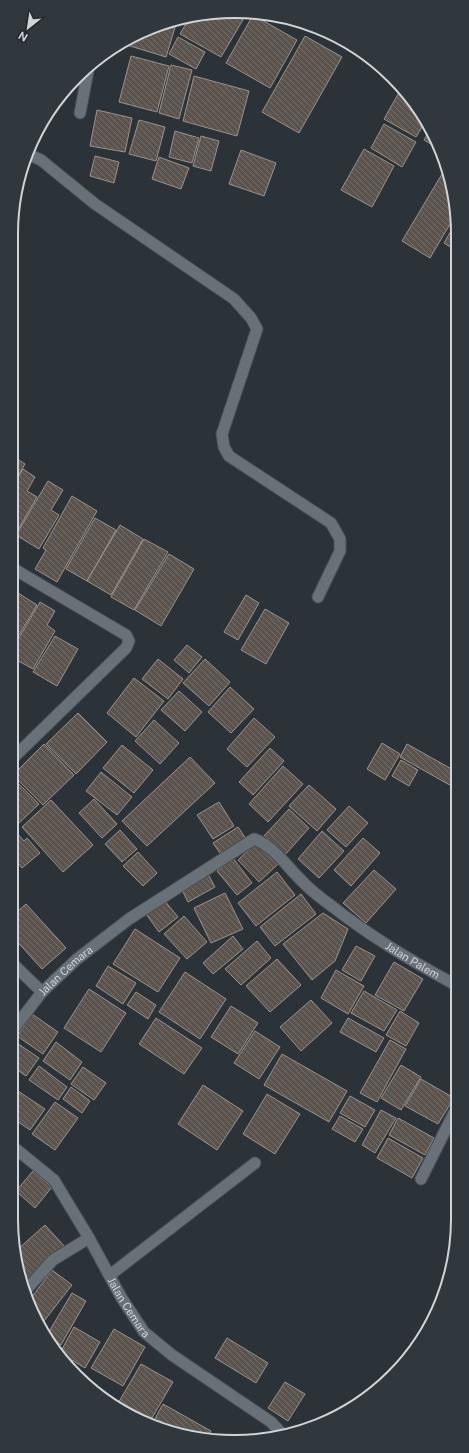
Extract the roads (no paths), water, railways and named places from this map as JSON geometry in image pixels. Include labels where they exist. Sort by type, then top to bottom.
[{"type":"street","points":[[80,113],[87,76]]},
{"type":"street","points":[[32,156],[40,160],[95,204],[234,299],[251,318],[257,329],[222,434],[224,447],[229,456],[331,523],[340,539],[340,551],[318,597]]},
{"type":"street","points":[[18,571],[126,635],[129,641],[126,648],[18,753]]},
{"type":"street","name":"Jalan Cemara","points":[[18,1023],[42,992],[77,959],[129,918],[254,839],[261,842],[271,850],[302,882],[334,908],[373,934]]},
{"type":"street","name":"Jalan Palem","points":[[373,934],[451,982]]},
{"type":"street","points":[[18,969],[42,992]]},
{"type":"street","points":[[421,1179],[451,1119]]},
{"type":"street","name":"Jalan Cemara","points":[[18,1151],[54,1180],[144,1332],[155,1343],[271,1422],[279,1431]]},
{"type":"street","points":[[110,1275],[255,1163]]},
{"type":"street","points":[[29,1287],[53,1260],[89,1238]]}]
